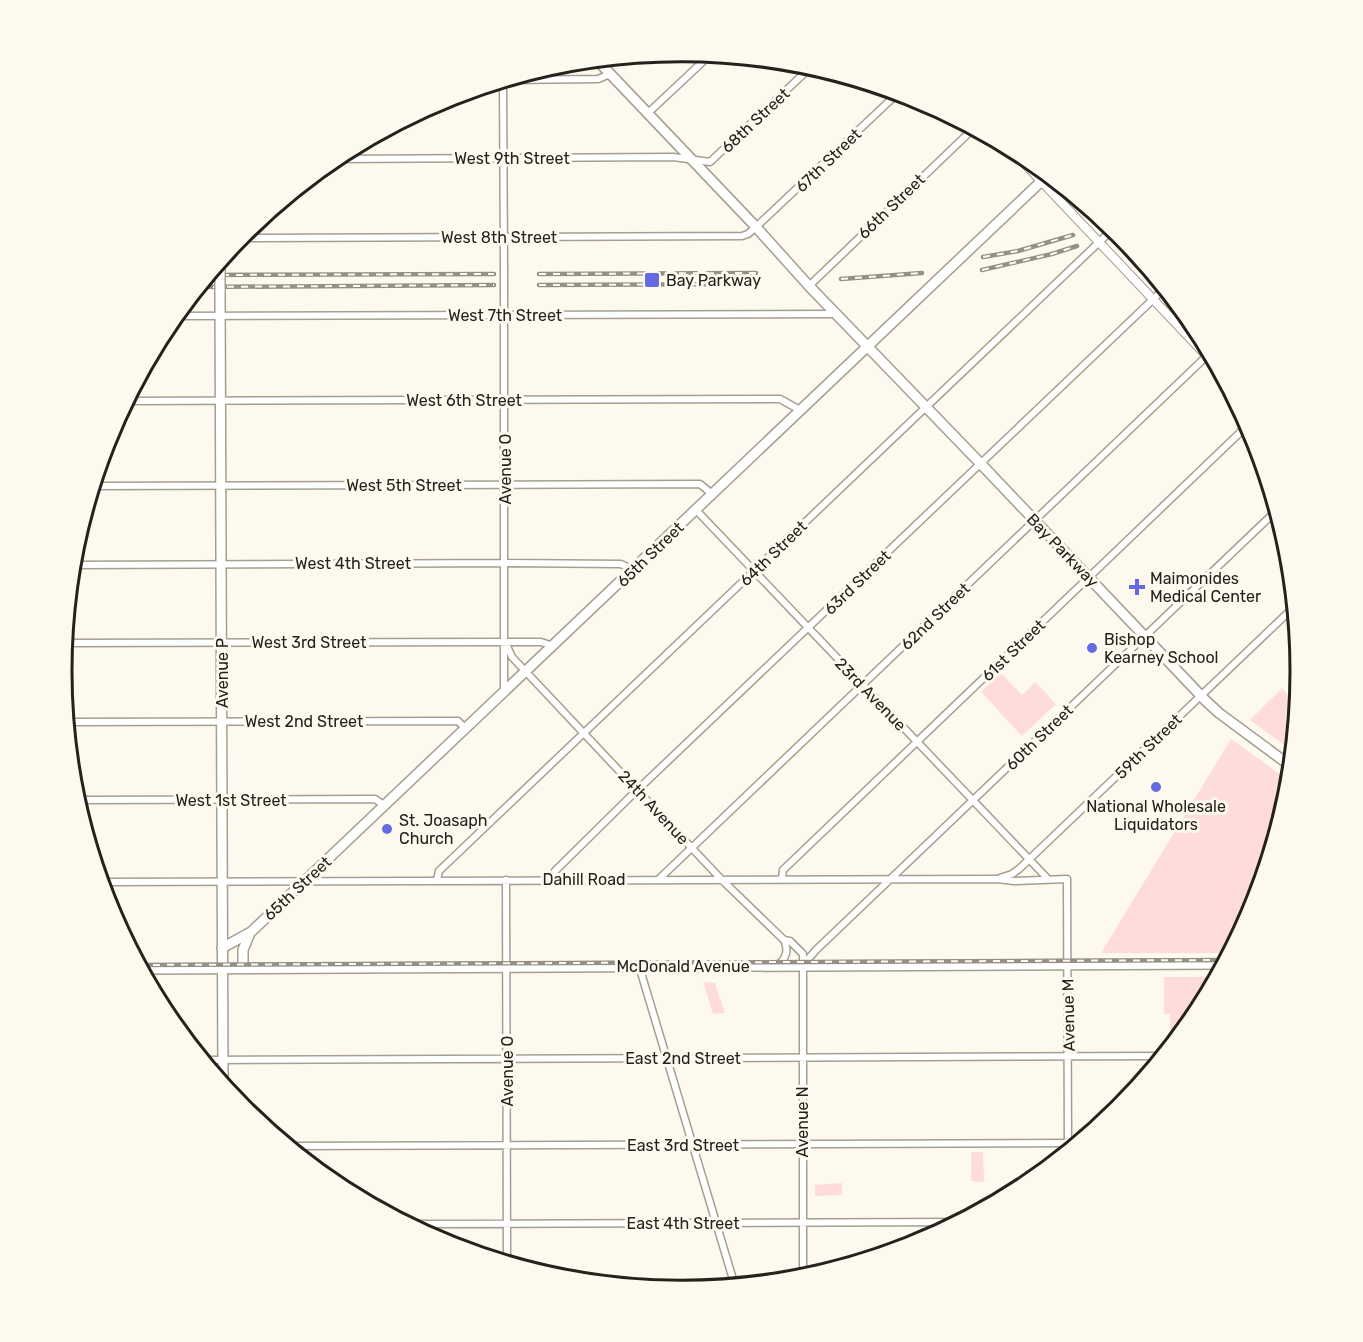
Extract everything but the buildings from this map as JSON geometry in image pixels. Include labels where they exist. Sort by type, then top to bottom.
[{"type":"main road","name":"Bay Parkway","points":[[603,67],[809,286],[1201,695],[1219,713],[1284,760]]},
{"type":"main road","name":"65th Street","points":[[222,948],[251,932],[1042,180]]},
{"type":"main road","name":"Avenue P","points":[[220,273],[223,1073]]},
{"type":"main road","name":"65th Street","points":[[243,969],[243,950],[251,932]]},
{"type":"main road","name":"McDonald Avenue","points":[[150,969],[1215,964]]},
{"type":"street","points":[[648,113],[702,63]]},
{"type":"street","points":[[534,80],[598,79],[610,74]]},
{"type":"street","name":"68th Street","points":[[692,160],[710,162],[804,74]]},
{"type":"street","name":"Avenue O","points":[[504,88],[504,692]]},
{"type":"street","name":"67th Street","points":[[756,227],[891,99]]},
{"type":"street","name":"66th Street","points":[[809,286],[968,133]]},
{"type":"street","name":"West 9th Street","points":[[351,159],[673,157],[692,160]]},
{"type":"street","points":[[1054,188],[1099,242],[1190,335]]},
{"type":"street","name":"West 8th Street","points":[[253,238],[742,236],[756,227]]},
{"type":"street","name":"64th Street","points":[[437,880],[439,872],[1107,235]]},
{"type":"street","name":"63rd Street","points":[[552,879],[555,871],[638,790],[1160,294]]},
{"type":"street","name":"West 7th Street","points":[[186,316],[836,314]]},
{"type":"street","name":"62nd Street","points":[[659,879],[1204,358]]},
{"type":"street","name":"West 6th Street","points":[[135,402],[780,399],[800,410]]},
{"type":"street","name":"61st Street","points":[[782,878],[783,870],[1242,431]]},
{"type":"street","name":"West 5th Street","points":[[101,486],[700,484],[712,494]]},
{"type":"street","name":"23rd Avenue","points":[[696,510],[1047,878]]},
{"type":"street","name":"60th Street","points":[[802,965],[1271,516]]},
{"type":"street","name":"West 4th Street","points":[[82,565],[621,564],[633,570]]},
{"type":"street","name":"59th Street","points":[[996,879],[1012,874],[1028,860],[1288,612]]},
{"type":"street","points":[[505,642],[512,657],[526,672]]},
{"type":"street","name":"West 3rd Street","points":[[73,643],[541,642],[553,646]]},
{"type":"street","name":"24th Avenue","points":[[526,672],[721,879],[784,940],[790,941],[803,954],[802,965]]},
{"type":"street","name":"West 2nd Street","points":[[74,722],[458,721],[466,729]]},
{"type":"street","name":"West 1st Street","points":[[86,800],[375,799],[385,806]]},
{"type":"street","name":"Dahill Road","points":[[110,882],[782,878],[1014,881],[1066,879]]},
{"type":"street","name":"Avenue O","points":[[506,879],[507,1255]]},
{"type":"street","name":"Avenue M","points":[[1066,879],[1068,1142]]},
{"type":"street","points":[[775,966],[786,955],[787,947],[784,940]]},
{"type":"street","name":"Avenue N","points":[[802,965],[803,1268]]},
{"type":"street","points":[[639,966],[733,1278]]},
{"type":"street","name":"East 2nd Street","points":[[213,1060],[1154,1056]]},
{"type":"street","name":"East 3rd Street","points":[[300,1146],[1067,1143]]},
{"type":"street","name":"East 4th Street","points":[[426,1224],[942,1222]]},
{"type":"shaded area","points":[[1001,673],[1022,695],[1035,682],[1056,704],[1022,736],[981,692]]},
{"type":"shaded area","points":[[1282,688],[1290,698],[1286,747],[1250,720]]},
{"type":"shaded area","points":[[1231,739],[1282,775],[1259,867],[1245,904],[1221,953],[1101,953]]},
{"type":"shaded area","points":[[1164,977],[1208,977],[1171,1034],[1170,1014],[1164,1014]]},
{"type":"shaded area","points":[[703,982],[715,983],[725,1013],[713,1014]]},
{"type":"shaded area","points":[[971,1152],[983,1152],[984,1182],[971,1181]]},
{"type":"shaded area","points":[[842,1183],[842,1195],[815,1196],[815,1185]]},
{"type":"railway","points":[[983,257],[1018,251],[1073,235]]},
{"type":"railway","points":[[982,270],[1077,246]]},
{"type":"railway","points":[[539,274],[756,273]]},
{"type":"railway","points":[[841,279],[922,273]]},
{"type":"railway","points":[[218,275],[494,274]]},
{"type":"railway","points":[[539,285],[756,284]]},
{"type":"railway","points":[[209,287],[494,285]]},
{"type":"railway","points":[[148,965],[1218,960]]},
{"type":"place","name":"Bay Parkway","points":[[652,280]]},
{"type":"place","name":"Maimonides Medical Center","points":[[1137,587]]},
{"type":"place","name":"Bishop Kearney School","points":[[1092,648]]},
{"type":"place","name":"National Wholesale Liquidators","points":[[1156,787]]},
{"type":"place","name":"St. Joasaph Church","points":[[387,829]]}]
